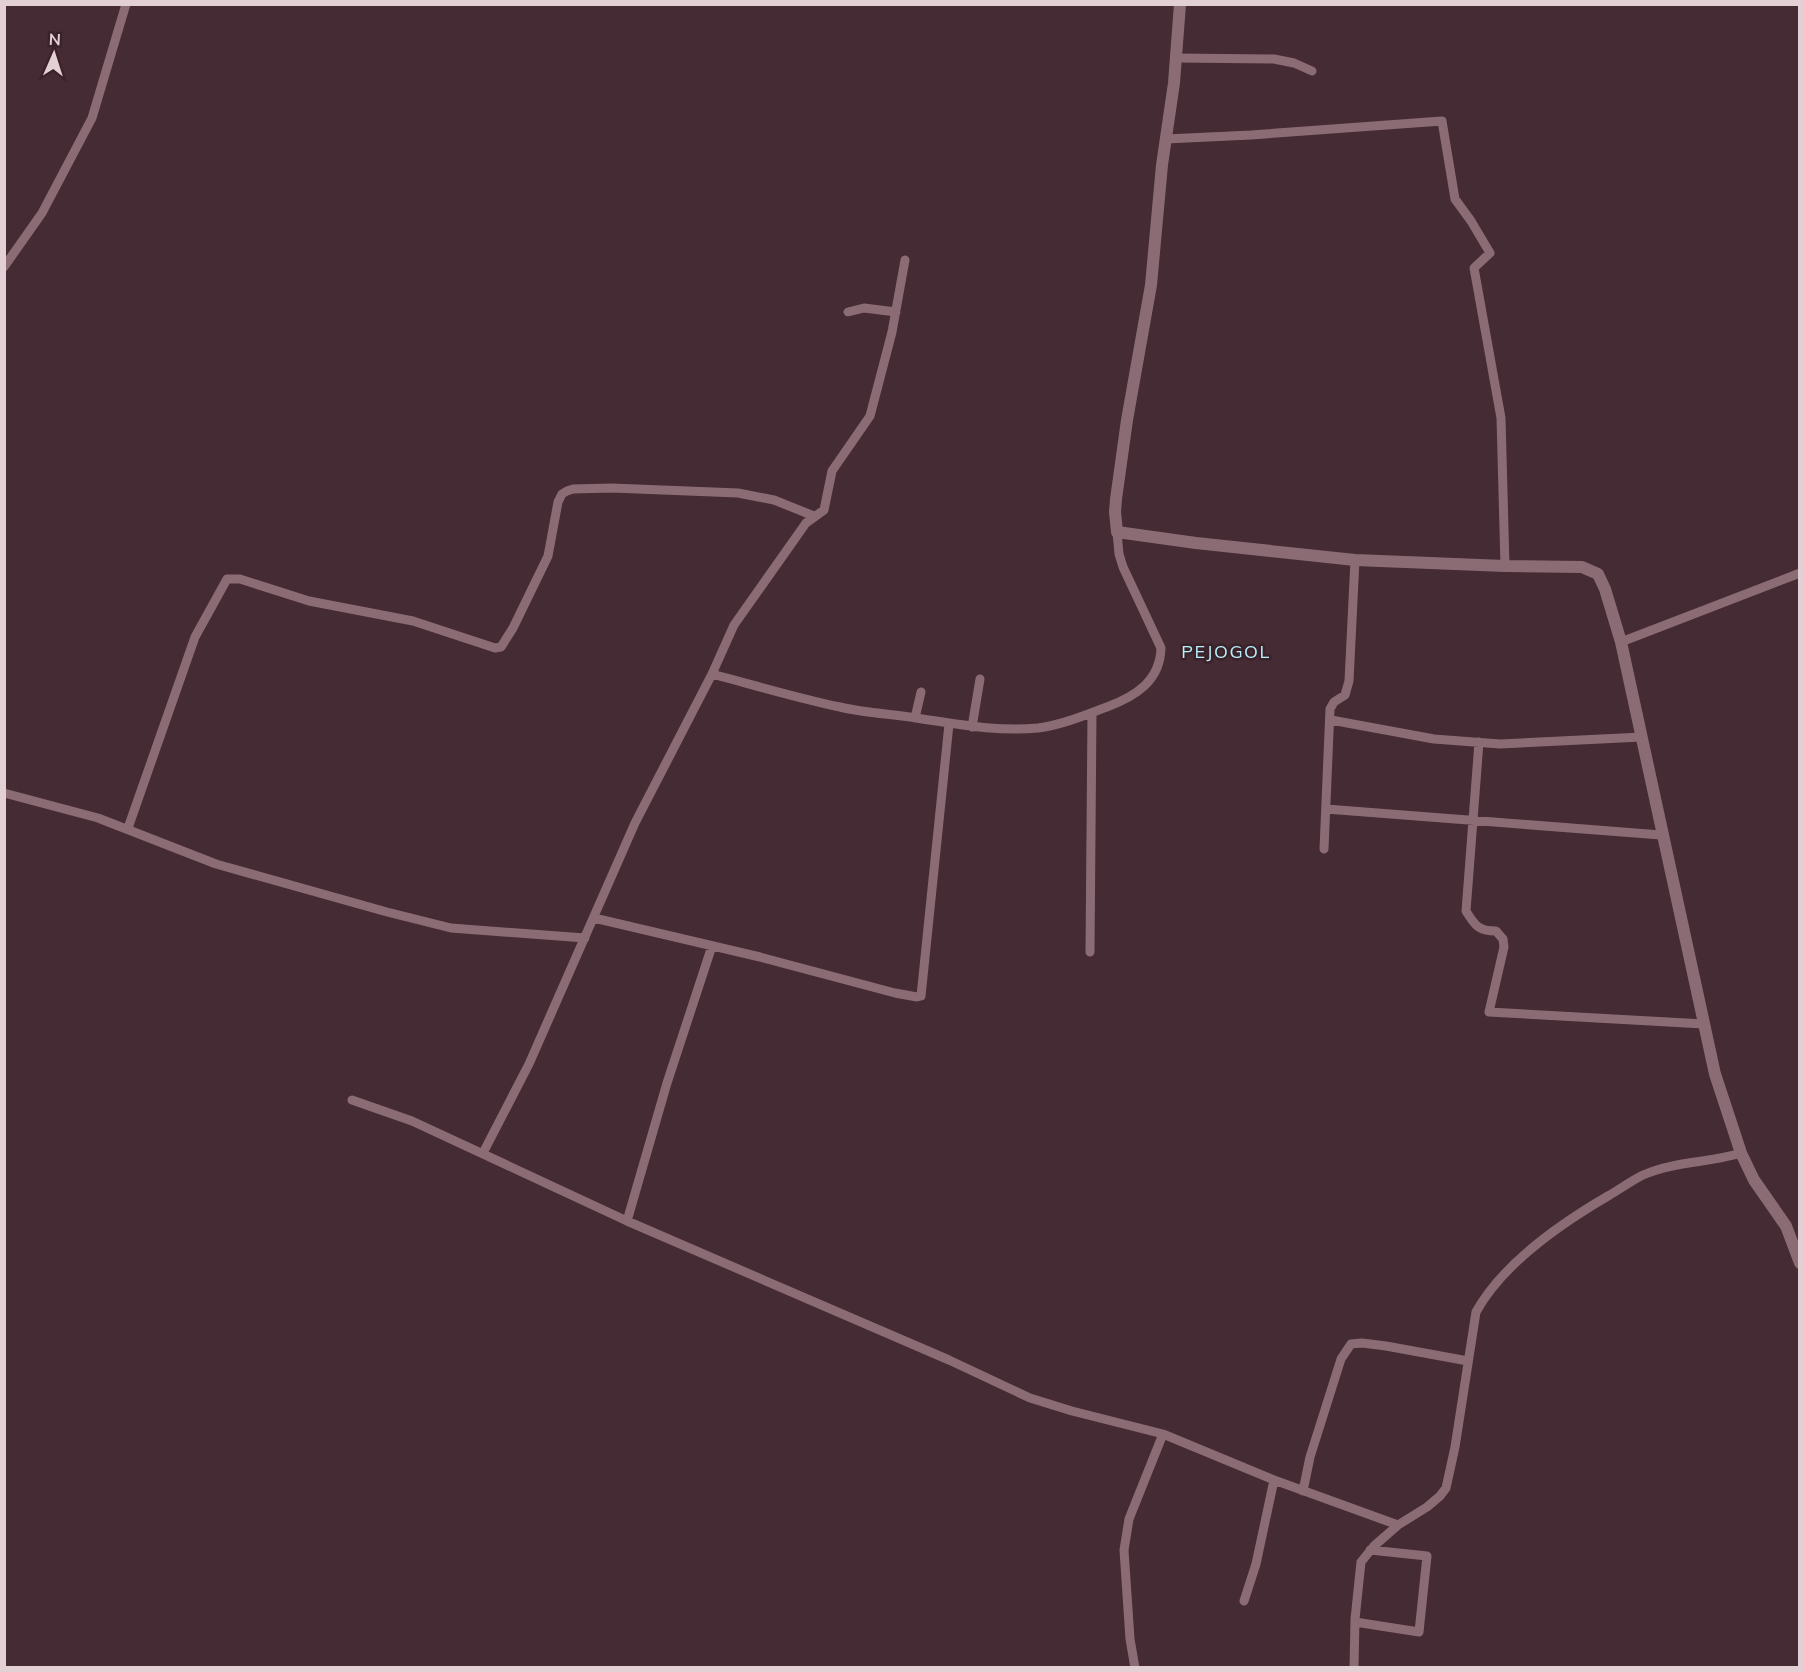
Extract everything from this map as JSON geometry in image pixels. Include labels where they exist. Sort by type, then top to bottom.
[{"type":"street","points":[[4,267],[42,213],[92,118],[126,4]]},
{"type":"street","points":[[712,674],[840,708],[1000,729],[1038,728],[1092,713],[1137,693],[1154,675],[1161,663],[1161,648],[1123,567],[1119,554],[1115,512],[1127,420],[1151,285],[1180,4]]},
{"type":"street","points":[[1176,58],[1274,59],[1294,63],[1312,71]]},
{"type":"street","points":[[1166,139],[1442,121],[1455,199],[1490,253],[1474,268],[1502,418],[1505,566]]},
{"type":"street","points":[[483,1153],[529,1064],[635,823],[712,674],[734,625],[806,523],[825,507],[829,479],[835,466],[870,416],[896,312],[905,260]]},
{"type":"street","points":[[848,312],[864,309],[896,312]]},
{"type":"street","points":[[128,828],[195,637],[227,579],[240,579],[309,601],[413,621],[495,648],[501,647],[513,628],[548,556],[558,502],[562,494],[567,491],[612,488],[738,493],[774,500],[814,516]]},
{"type":"street","points":[[1117,532],[1355,560],[1582,567],[1598,574],[1605,589],[1621,642],[1661,835],[1715,1074],[1741,1153],[1754,1180],[1786,1226],[1800,1263]]},
{"type":"street","points":[[1324,849],[1331,706],[1345,695],[1349,681],[1355,560]]},
{"type":"street","points":[[1621,642],[1800,573]]},
{"type":"street","points":[[972,727],[980,679]]},
{"type":"street","points":[[915,718],[921,692]]},
{"type":"street","points":[[1090,952],[1092,713]]},
{"type":"street","points":[[1331,720],[1434,739],[1500,744],[1642,738]]},
{"type":"street","points":[[594,918],[895,993],[921,996],[949,724]]},
{"type":"street","points":[[1479,742],[1466,912],[1474,924],[1484,931],[1496,932],[1503,939],[1504,947],[1489,1012],[1704,1024]]},
{"type":"street","points":[[4,793],[128,828],[216,864],[451,928],[585,938]]},
{"type":"street","points":[[1326,809],[1661,835]]},
{"type":"street","points":[[627,1221],[667,1083],[712,946]]},
{"type":"street","points":[[352,1100],[412,1121],[627,1221],[949,1360],[1030,1398],[1162,1434],[1274,1480],[1398,1525]]},
{"type":"street","points":[[1354,1668],[1355,1623],[1361,1562],[1370,1550],[1398,1525],[1428,1507],[1446,1488],[1457,1437],[1476,1312],[1485,1296],[1502,1275],[1567,1221],[1644,1175],[1684,1163],[1724,1158],[1741,1153]]},
{"type":"street","points":[[1303,1491],[1310,1457],[1341,1359],[1351,1344],[1378,1345],[1468,1361]]},
{"type":"street","points":[[1135,1668],[1130,1639],[1124,1550],[1129,1519],[1162,1434]]},
{"type":"street","points":[[1244,1601],[1256,1564],[1274,1480]]},
{"type":"street","points":[[1355,1623],[1419,1632],[1427,1556],[1370,1550]]},
{"type":"district","name":"PEJOGOL","points":[[1226,652]]}]
